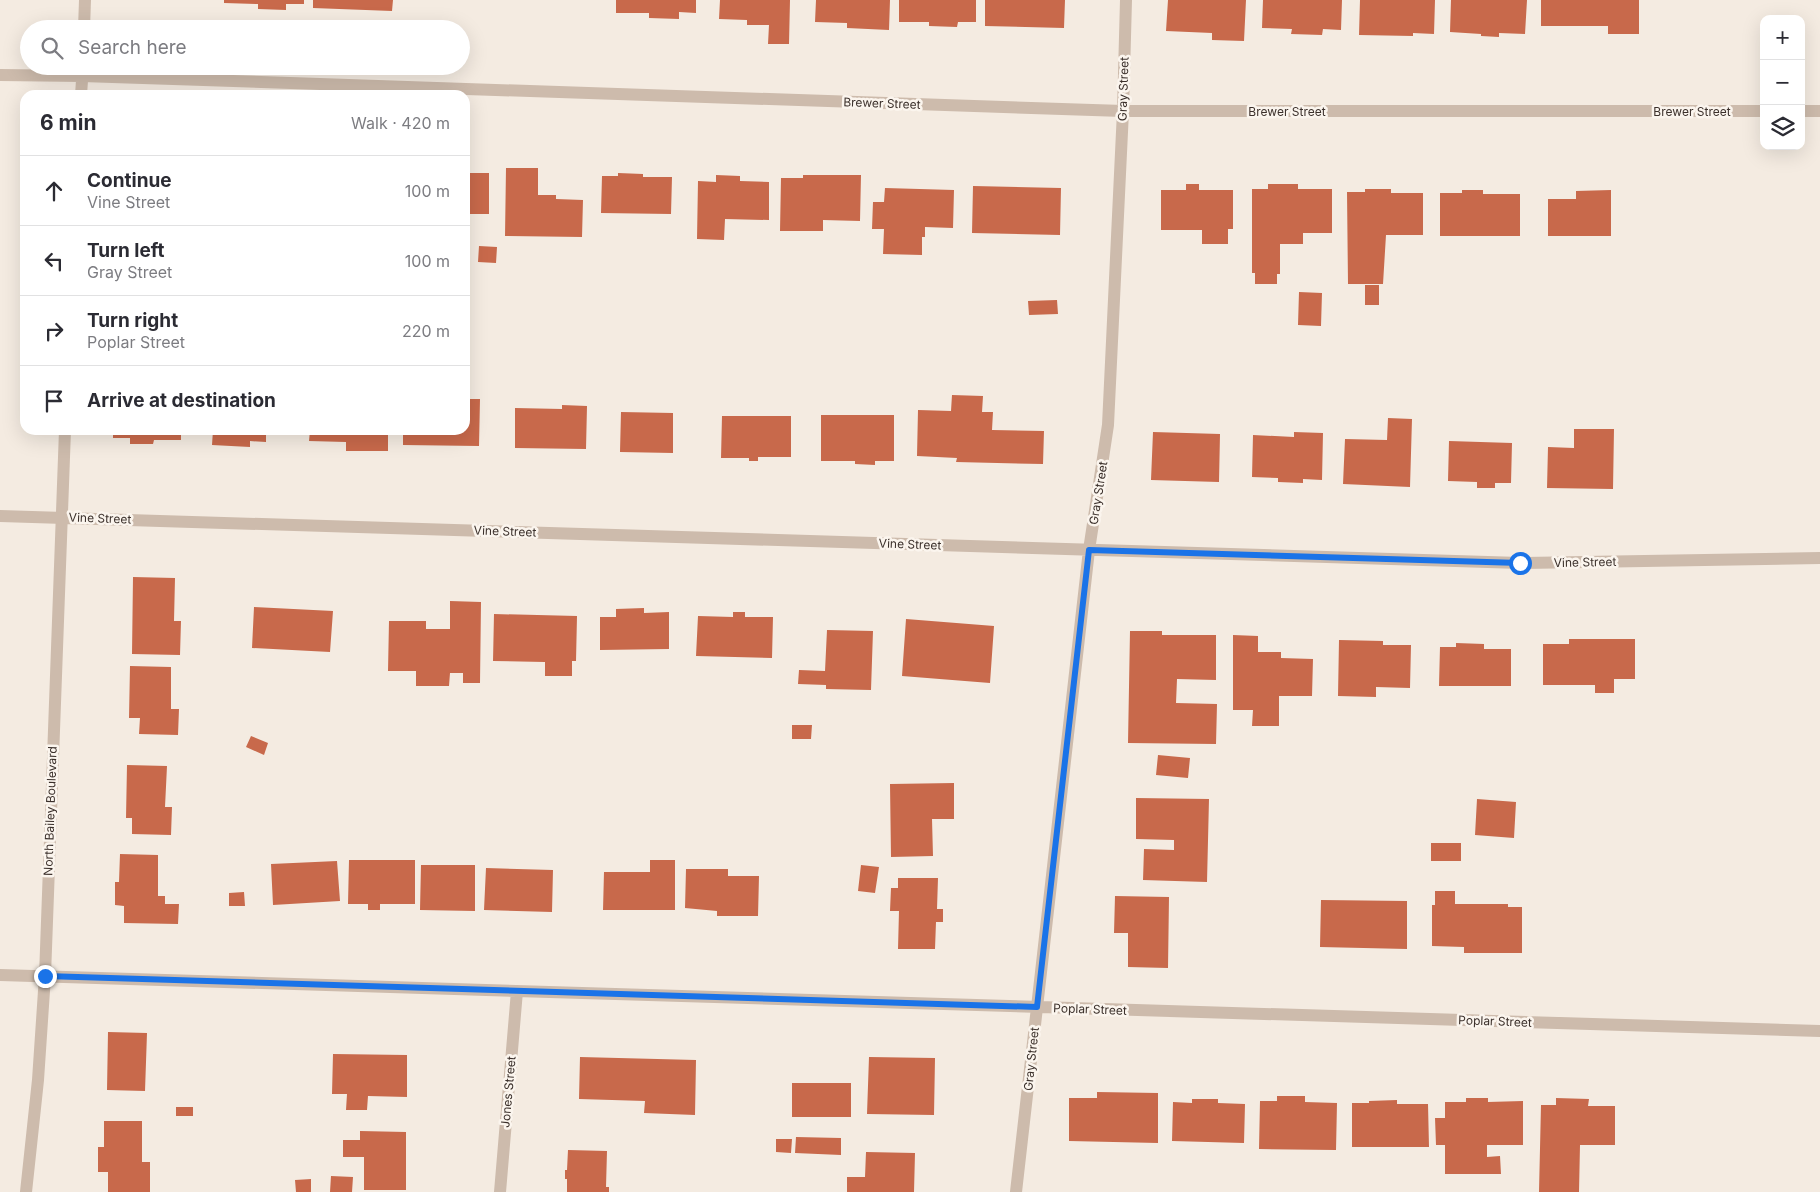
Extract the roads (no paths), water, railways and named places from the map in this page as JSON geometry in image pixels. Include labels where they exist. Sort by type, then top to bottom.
[{"type":"street","points":[[84,20],[85,0]]},
{"type":"street","name":"Gray Street","points":[[1016,1192],[1089,550],[1108,425],[1123,111],[1126,0]]},
{"type":"street","name":"Brewer Street","points":[[0,75],[20,74]]},
{"type":"street","points":[[81,90],[82,75]]},
{"type":"street","name":"Brewer Street","points":[[186,75],[1123,111],[1760,111]]},
{"type":"street","points":[[1805,111],[1820,111]]},
{"type":"street","name":"North Bailey Boulevard","points":[[26,1192],[38,1080],[45,976],[65,435]]},
{"type":"street","name":"Vine Street","points":[[0,516],[1520,563],[1820,558]]},
{"type":"street","name":"Poplar Street","points":[[0,975],[1820,1031]]},
{"type":"street","name":"Jones Street","points":[[500,1192],[517,991]]}]
